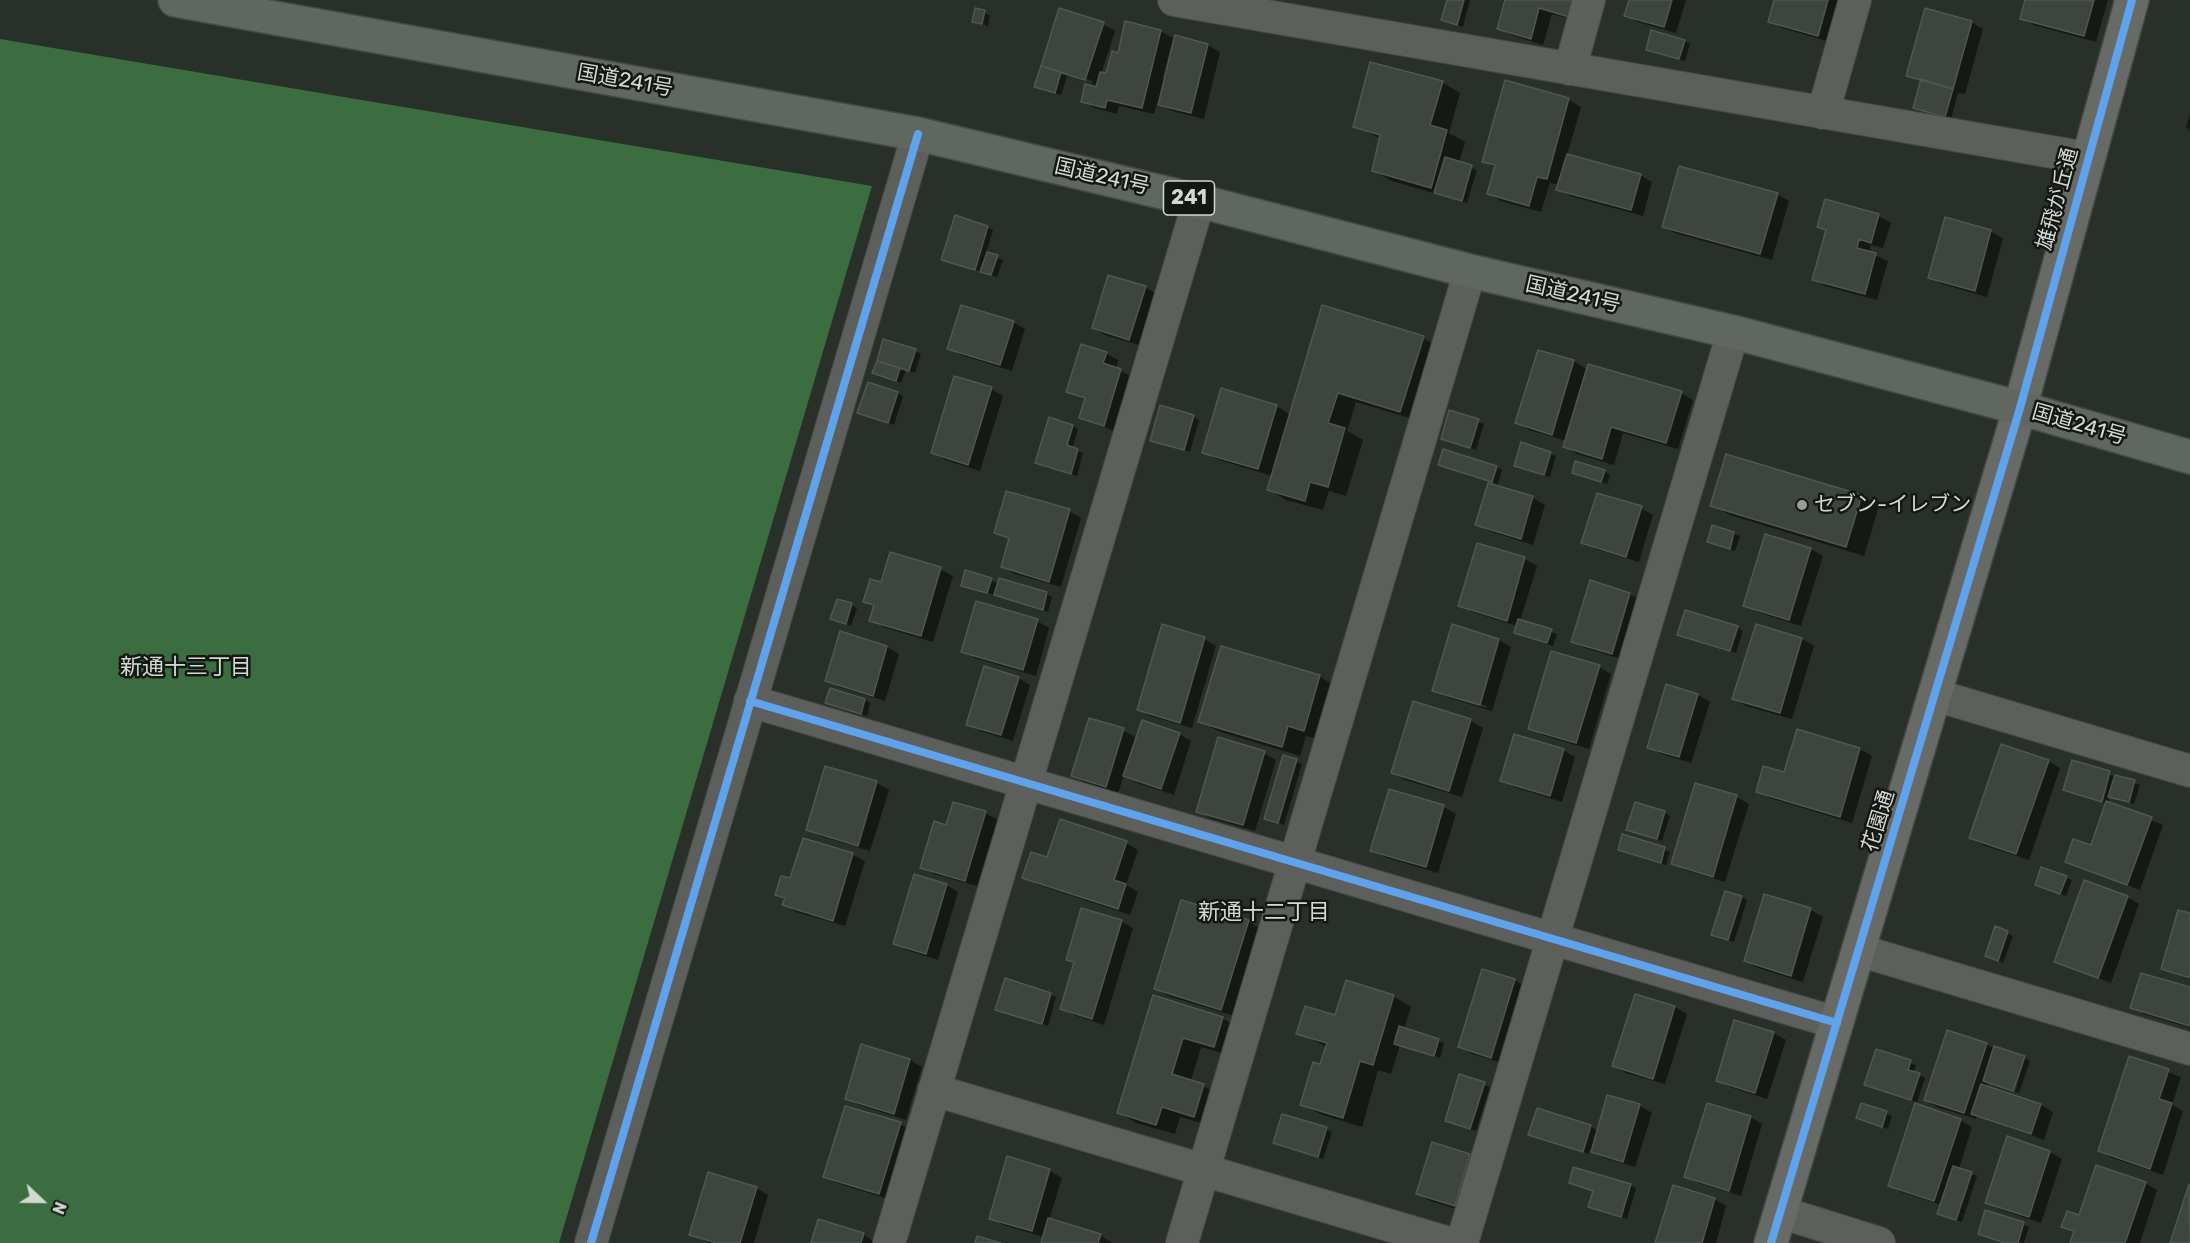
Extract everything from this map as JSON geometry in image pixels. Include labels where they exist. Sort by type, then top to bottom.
[{"type":"highway","name":"国道241号","points":[[175,0],[918,134],[1199,201],[1470,271],[1733,332],[2020,408],[2190,457]]},
{"type":"street","points":[[1174,0],[1320,12],[1570,69],[2087,158]]},
{"type":"street","points":[[1570,69],[1589,0]]},
{"type":"street","points":[[1824,113],[1855,0]]},
{"type":"street","name":"雄飛が丘通","points":[[2020,408],[2132,0]]},
{"type":"street","points":[[591,1243],[918,134]]},
{"type":"street","points":[[889,1243],[1199,201]]},
{"type":"street","points":[[1182,1243],[1470,271]]},
{"type":"street","points":[[1462,1243],[1733,332]]},
{"type":"street","name":"花園通","points":[[1776,1228],[2020,408]]},
{"type":"street","points":[[1935,695],[2190,771]]},
{"type":"street","points":[[750,701],[1837,1023]]},
{"type":"street","points":[[1858,950],[2190,1049]]},
{"type":"street","points":[[934,1090],[1449,1243]]},
{"type":"street","points":[[1776,1228],[1879,1243]]},
{"type":"green space","points":[[0,39],[872,186],[559,1243],[0,1243]]},
{"type":"building","points":[[1447,0],[1464,0],[1457,25],[1441,20]]},
{"type":"building","points":[[1505,0],[1573,0],[1569,17],[1539,8],[1531,39],[1497,29]]},
{"type":"building","points":[[1629,0],[1672,0],[1664,27],[1624,16]]},
{"type":"building","points":[[1774,0],[1828,0],[1818,36],[1768,22]]},
{"type":"building","points":[[2025,0],[2094,0],[2084,36],[2020,19]]},
{"type":"building","points":[[975,8],[985,10],[982,24],[972,22]]},
{"type":"building","points":[[1059,8],[1104,22],[1085,80],[1041,66]]},
{"type":"building","points":[[1925,8],[1972,21],[1953,89],[1906,76]]},
{"type":"building","points":[[1125,21],[1161,30],[1142,108],[1107,100],[1105,108],[1081,102],[1085,84],[1096,87],[1100,72],[1106,73],[1112,51],[1118,53]]},
{"type":"building","points":[[1651,30],[1685,40],[1679,59],[1646,50]]},
{"type":"building","points":[[1175,35],[1208,44],[1191,113],[1158,105]]},
{"type":"building","points":[[1370,62],[1443,81],[1430,125],[1447,130],[1431,188],[1372,171],[1380,135],[1353,127]]},
{"type":"building","points":[[1041,66],[1061,72],[1055,93],[1034,87]]},
{"type":"building","points":[[1921,79],[1953,89],[1945,117],[1913,108]]},
{"type":"building","points":[[1505,80],[1569,98],[1547,179],[1537,177],[1529,206],[1487,194],[1495,165],[1482,162]]},
{"type":"building","points":[[1567,154],[1641,174],[1631,210],[1556,190]]},
{"type":"building","points":[[1445,157],[1472,165],[1462,201],[1434,193]]},
{"type":"building","points":[[1679,166],[1778,193],[1760,254],[1662,227]]},
{"type":"building","points":[[1825,199],[1879,214],[1871,243],[1859,239],[1857,248],[1876,253],[1865,294],[1812,280],[1826,230],[1817,227]]},
{"type":"building","points":[[955,215],[988,226],[975,270],[941,260]]},
{"type":"building","points":[[1945,217],[1991,230],[1975,291],[1928,278]]},
{"type":"building","points":[[987,252],[998,255],[991,275],[980,272]]},
{"type":"building","points":[[1108,275],[1146,286],[1129,340],[1092,328]]},
{"type":"building","points":[[961,305],[1014,321],[1000,365],[947,349]]},
{"type":"building","points":[[1322,305],[1424,336],[1400,412],[1338,393],[1328,423],[1345,428],[1328,487],[1310,482],[1305,501],[1267,490]]},
{"type":"building","points":[[883,339],[916,349],[909,371],[877,361]]},
{"type":"building","points":[[1081,344],[1107,352],[1103,363],[1121,369],[1104,426],[1079,418],[1085,398],[1066,392]]},
{"type":"building","points":[[1538,350],[1574,360],[1552,435],[1515,423]]},
{"type":"building","points":[[877,361],[900,368],[896,381],[872,373]]},
{"type":"building","points":[[1588,364],[1682,391],[1666,443],[1611,427],[1602,459],[1563,447]]},
{"type":"building","points":[[954,376],[992,387],[968,465],[931,453]]},
{"type":"building","points":[[868,382],[898,392],[888,423],[857,413]]},
{"type":"building","points":[[1221,388],[1277,405],[1258,469],[1202,453]]},
{"type":"building","points":[[1160,405],[1194,415],[1184,450],[1150,441]]},
{"type":"building","points":[[1449,410],[1479,419],[1470,448],[1441,439]]},
{"type":"building","points":[[1049,417],[1073,425],[1067,445],[1078,449],[1071,474],[1035,463]]},
{"type":"building","points":[[1521,442],[1551,452],[1544,475],[1514,466]]},
{"type":"building","points":[[1443,449],[1497,466],[1492,482],[1438,465]]},
{"type":"building","points":[[1726,454],[1862,495],[1846,547],[1710,506]]},
{"type":"building","points":[[1575,461],[1605,470],[1601,482],[1572,473]]},
{"type":"building","points":[[1488,483],[1533,496],[1521,539],[1475,525]]},
{"type":"building","points":[[1006,491],[1070,509],[1049,582],[1001,567],[1009,538],[994,533]]},
{"type":"building","points":[[1597,493],[1642,506],[1626,557],[1581,543]]},
{"type":"building","points":[[1712,525],[1734,532],[1730,549],[1707,542]]},
{"type":"building","points":[[1765,534],[1811,548],[1789,620],[1743,606]]},
{"type":"building","points":[[1477,543],[1525,557],[1507,621],[1458,606]]},
{"type":"building","points":[[890,552],[941,567],[921,636],[869,621],[874,605],[863,602],[870,579],[881,582]]},
{"type":"building","points":[[965,570],[992,578],[987,593],[961,586]]},
{"type":"building","points":[[999,578],[1047,592],[1043,610],[994,595]]},
{"type":"building","points":[[1590,580],[1630,593],[1612,654],[1571,642]]},
{"type":"building","points":[[837,599],[852,603],[846,624],[830,619]]},
{"type":"building","points":[[976,601],[1038,619],[1023,670],[961,652]]},
{"type":"building","points":[[1685,610],[1738,626],[1730,651],[1677,635]]},
{"type":"building","points":[[1518,619],[1552,629],[1547,643],[1514,633]]},
{"type":"building","points":[[1162,624],[1205,637],[1180,723],[1137,710]]},
{"type":"building","points":[[1452,624],[1499,639],[1480,705],[1432,691]]},
{"type":"building","points":[[1756,624],[1802,638],[1780,713],[1732,699]]},
{"type":"building","points":[[840,631],[887,646],[873,696],[825,681]]},
{"type":"building","points":[[1221,646],[1320,675],[1304,731],[1288,726],[1282,747],[1198,722]]},
{"type":"building","points":[[1551,651],[1600,665],[1576,743],[1528,729]]},
{"type":"building","points":[[984,666],[1019,677],[1001,735],[966,725]]},
{"type":"building","points":[[1666,684],[1698,694],[1679,757],[1647,748]]},
{"type":"building","points":[[830,688],[865,699],[861,714],[825,703]]},
{"type":"building","points":[[1413,701],[1471,719],[1449,791],[1391,773]]},
{"type":"building","points":[[1089,718],[1124,728],[1106,787],[1071,776]]},
{"type":"building","points":[[1142,720],[1180,733],[1161,789],[1123,776]]},
{"type":"building","points":[[1797,729],[1860,748],[1840,817],[1756,792],[1763,766],[1784,772]]},
{"type":"building","points":[[1514,734],[1564,749],[1550,796],[1500,781]]},
{"type":"building","points":[[1218,737],[1265,751],[1243,825],[1196,812]]},
{"type":"building","points":[[2001,744],[2049,760],[2016,854],[1969,838]]},
{"type":"building","points":[[1283,755],[1297,759],[1278,823],[1264,819]]},
{"type":"building","points":[[2072,760],[2110,771],[2102,802],[2063,790]]},
{"type":"building","points":[[825,766],[877,781],[858,846],[806,830]]},
{"type":"building","points":[[2115,775],[2135,780],[2129,802],[2108,797]]},
{"type":"building","points":[[1695,783],[1737,795],[1713,877],[1671,864]]},
{"type":"building","points":[[1389,789],[1444,805],[1426,867],[1370,851]]},
{"type":"building","points":[[2106,801],[2152,817],[2127,885],[2065,862],[2073,839],[2091,845]]},
{"type":"building","points":[[953,802],[986,811],[965,881],[920,868],[934,821],[946,825]]},
{"type":"building","points":[[1635,802],[1665,811],[1657,839],[1626,830]]},
{"type":"building","points":[[1060,819],[1127,841],[1114,880],[1126,884],[1118,909],[1022,878],[1031,852],[1047,857]]},
{"type":"building","points":[[1622,834],[1665,847],[1661,863],[1618,850]]},
{"type":"building","points":[[803,838],[853,853],[833,921],[782,905],[785,898],[775,895],[781,876],[790,878]]},
{"type":"building","points":[[2041,867],[2067,876],[2060,894],[2035,885]]},
{"type":"building","points":[[914,874],[947,884],[926,954],[893,944]]},
{"type":"building","points":[[2084,880],[2128,896],[2098,978],[2054,962]]},
{"type":"building","points":[[1725,891],[1742,896],[1728,940],[1711,935]]},
{"type":"building","points":[[1764,894],[1811,908],[1791,976],[1744,961]]},
{"type":"building","points":[[1181,900],[1249,920],[1221,1010],[1154,989]]},
{"type":"building","points":[[1081,908],[1122,920],[1092,1019],[1060,1009],[1074,962],[1066,960]]},
{"type":"building","points":[[2178,910],[2190,913],[2190,978],[2161,969]]},
{"type":"building","points":[[1995,926],[2008,931],[1998,961],[1985,956]]},
{"type":"building","points":[[1482,969],[1515,979],[1491,1058],[1458,1047]]},
{"type":"building","points":[[2141,973],[2190,987],[2190,1026],[2130,1008]]},
{"type":"building","points":[[1005,978],[1051,993],[1042,1024],[995,1010]]},
{"type":"building","points":[[1346,980],[1394,995],[1373,1065],[1360,1061],[1343,1118],[1300,1105],[1313,1062],[1320,1064],[1327,1043],[1296,1034],[1305,1006],[1335,1015]]},
{"type":"building","points":[[1635,994],[1675,1006],[1653,1079],[1612,1066]]},
{"type":"building","points":[[1153,995],[1223,1017],[1214,1047],[1183,1038],[1172,1074],[1204,1084],[1194,1117],[1162,1107],[1156,1125],[1117,1113]]},
{"type":"building","points":[[1734,1020],[1774,1032],[1755,1093],[1716,1081]]},
{"type":"building","points":[[1399,1026],[1439,1039],[1434,1056],[1394,1044]]},
{"type":"building","points":[[1947,1030],[1987,1043],[1964,1113],[1924,1100]]},
{"type":"building","points":[[861,1044],[910,1059],[894,1114],[845,1099]]},
{"type":"building","points":[[1994,1046],[2025,1056],[2013,1091],[1983,1081]]},
{"type":"building","points":[[1876,1049],[1911,1060],[1908,1070],[1920,1073],[1911,1100],[1864,1085]]},
{"type":"building","points":[[2129,1056],[2169,1069],[2159,1099],[2172,1103],[2150,1169],[2098,1151]]},
{"type":"building","points":[[1459,1074],[1485,1082],[1470,1129],[1445,1121]]},
{"type":"building","points":[[1981,1084],[2041,1104],[2031,1134],[1971,1114]]},
{"type":"building","points":[[1607,1095],[1640,1104],[1623,1162],[1591,1152]]},
{"type":"building","points":[[1707,1103],[1751,1116],[1729,1191],[1684,1177]]},
{"type":"building","points":[[1861,1103],[1887,1111],[1882,1127],[1856,1118]]},
{"type":"building","points":[[1915,1103],[1961,1119],[1934,1201],[1888,1186]]},
{"type":"building","points":[[845,1106],[901,1122],[879,1194],[823,1177]]},
{"type":"building","points":[[1537,1108],[1591,1125],[1583,1152],[1528,1135]]},
{"type":"building","points":[[1282,1114],[1327,1127],[1318,1157],[1273,1143]]},
{"type":"building","points":[[2007,1136],[2050,1151],[2029,1217],[1985,1203]]},
{"type":"building","points":[[1432,1142],[1470,1154],[1455,1206],[1416,1194]]},
{"type":"building","points":[[1007,1156],[1050,1169],[1032,1231],[989,1219]]},
{"type":"building","points":[[2096,1165],[2146,1182],[2125,1243],[2070,1243],[2074,1231],[2061,1227],[2067,1211],[2079,1215]]},
{"type":"building","points":[[1953,1166],[1972,1172],[1956,1220],[1937,1214]]},
{"type":"building","points":[[1573,1167],[1631,1184],[1621,1217],[1588,1207],[1593,1191],[1569,1183]]},
{"type":"building","points":[[708,1172],[757,1187],[740,1243],[717,1243],[689,1235]]},
{"type":"building","points":[[2189,1184],[2190,1243],[2170,1243]]},
{"type":"building","points":[[1673,1185],[1715,1198],[1702,1243],[1655,1243]]},
{"type":"building","points":[[1985,1210],[2024,1222],[2018,1243],[2005,1243],[1978,1234]]},
{"type":"building","points":[[1048,1218],[1101,1234],[1098,1243],[1041,1243]]},
{"type":"building","points":[[818,1219],[864,1233],[861,1243],[811,1243]]},
{"type":"building","points":[[977,1236],[1001,1243],[975,1243]]},
{"type":"cycle path","points":[[1771,1243],[2020,408],[2132,0]]},
{"type":"cycle path","points":[[591,1243],[918,134]]},
{"type":"cycle path","points":[[750,701],[1837,1023]]},
{"type":"place","name":"セブン-イレブン","points":[[1802,505]]},
{"type":"district","name":"新通十三丁目","points":[[186,668]]},
{"type":"district","name":"新通十二丁目","points":[[1264,913]]}]
